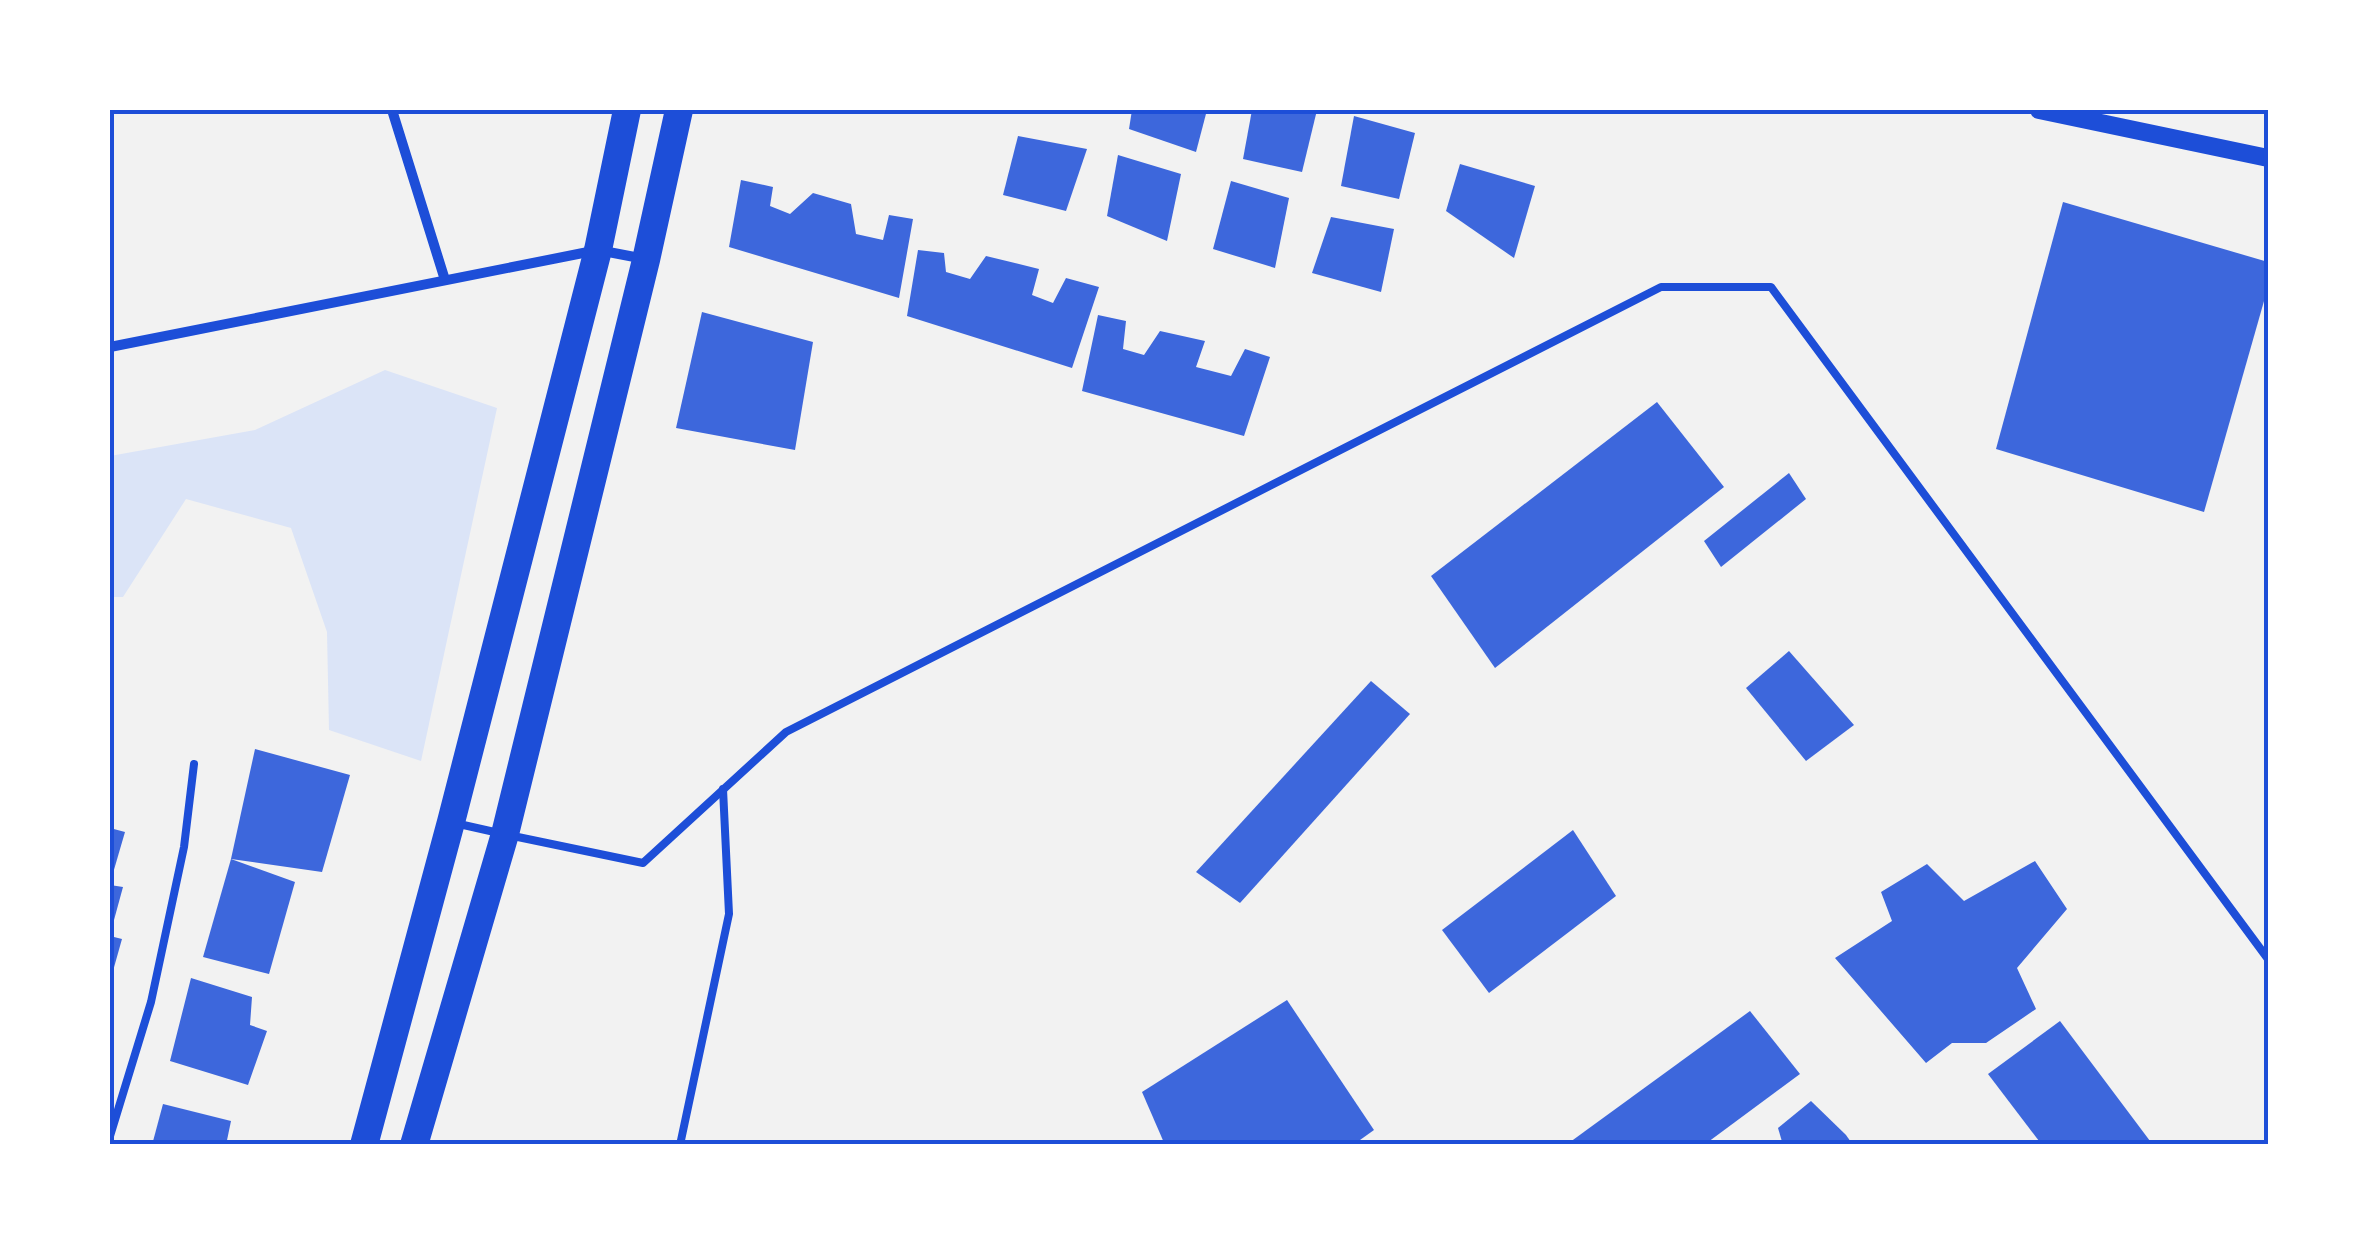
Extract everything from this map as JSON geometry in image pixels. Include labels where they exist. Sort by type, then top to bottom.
[{"type":"highway","points":[[364,1145],[452,822],[598,250],[628,110]]},
{"type":"highway","points":[[414,1145],[505,834],[646,260],[678,110]]},
{"type":"street","points":[[392,110],[445,280]]},
{"type":"street","points":[[2039,110],[2268,158]]},
{"type":"street","points":[[110,347],[598,250],[646,260]]},
{"type":"lane","points":[[452,822],[643,863],[786,732],[1661,286],[1772,286],[2268,959]]},
{"type":"lane","points":[[110,1136],[151,1002],[184,846],[194,764]]},
{"type":"lane","points":[[680,1145],[729,914],[723,790]]},
{"type":"shaded area","points":[[385,370],[497,408],[421,761],[329,730],[327,632],[291,528],[186,499],[123,597],[110,597],[110,456],[255,430]]},
{"type":"building","points":[[1132,110],[1207,110],[1196,152],[1129,129]]},
{"type":"building","points":[[1252,110],[1317,110],[1302,172],[1243,159]]},
{"type":"building","points":[[1354,116],[1415,133],[1399,199],[1341,186]]},
{"type":"building","points":[[1018,136],[1087,149],[1066,211],[1003,195]]},
{"type":"building","points":[[1118,155],[1181,174],[1167,241],[1107,216]]},
{"type":"building","points":[[1460,164],[1535,186],[1514,258],[1446,211]]},
{"type":"building","points":[[741,180],[773,187],[770,206],[790,214],[813,193],[851,204],[856,234],[883,240],[889,215],[913,219],[899,298],[729,247]]},
{"type":"building","points":[[1231,181],[1289,198],[1275,268],[1213,249]]},
{"type":"building","points":[[2063,202],[2268,262],[2268,287],[2204,512],[1996,449]]},
{"type":"building","points":[[1331,217],[1394,229],[1381,292],[1312,273]]},
{"type":"building","points":[[918,250],[944,253],[946,272],[970,279],[986,256],[1039,269],[1032,295],[1053,303],[1066,278],[1099,287],[1072,368],[907,316]]},
{"type":"building","points":[[702,312],[813,342],[795,450],[676,428]]},
{"type":"building","points":[[1098,315],[1126,321],[1123,349],[1144,355],[1160,331],[1205,341],[1196,367],[1231,376],[1245,349],[1270,357],[1244,436],[1082,391]]},
{"type":"building","points":[[1657,402],[1724,487],[1495,668],[1431,576]]},
{"type":"building","points":[[1789,473],[1806,499],[1721,567],[1704,541]]},
{"type":"building","points":[[1789,651],[1854,725],[1806,761],[1746,688]]},
{"type":"building","points":[[1371,681],[1410,714],[1240,903],[1196,872]]},
{"type":"building","points":[[255,749],[350,775],[322,872],[231,859]]},
{"type":"building","points":[[110,828],[125,832],[111,880],[110,880]]},
{"type":"building","points":[[1573,830],[1616,896],[1489,993],[1442,930]]},
{"type":"building","points":[[231,859],[295,882],[269,974],[203,957]]},
{"type":"building","points":[[2035,861],[2067,909],[2017,968],[2036,1009],[1986,1043],[1952,1043],[1926,1063],[1835,958],[1892,921],[1881,892],[1927,864],[1964,901]]},
{"type":"building","points":[[110,885],[123,887],[111,931],[110,931]]},
{"type":"building","points":[[110,936],[122,939],[111,978],[110,977]]},
{"type":"building","points":[[191,978],[252,997],[250,1025],[267,1031],[248,1085],[170,1061]]},
{"type":"building","points":[[1287,1000],[1374,1130],[1353,1145],[1165,1145],[1142,1092]]},
{"type":"building","points":[[1750,1011],[1800,1074],[1704,1145],[1566,1145]]},
{"type":"building","points":[[2060,1021],[2150,1141],[2145,1145],[2042,1145],[1988,1074]]},
{"type":"building","points":[[1811,1101],[1853,1145],[1783,1145],[1778,1128]]},
{"type":"building","points":[[163,1104],[231,1121],[226,1145],[152,1145]]}]
